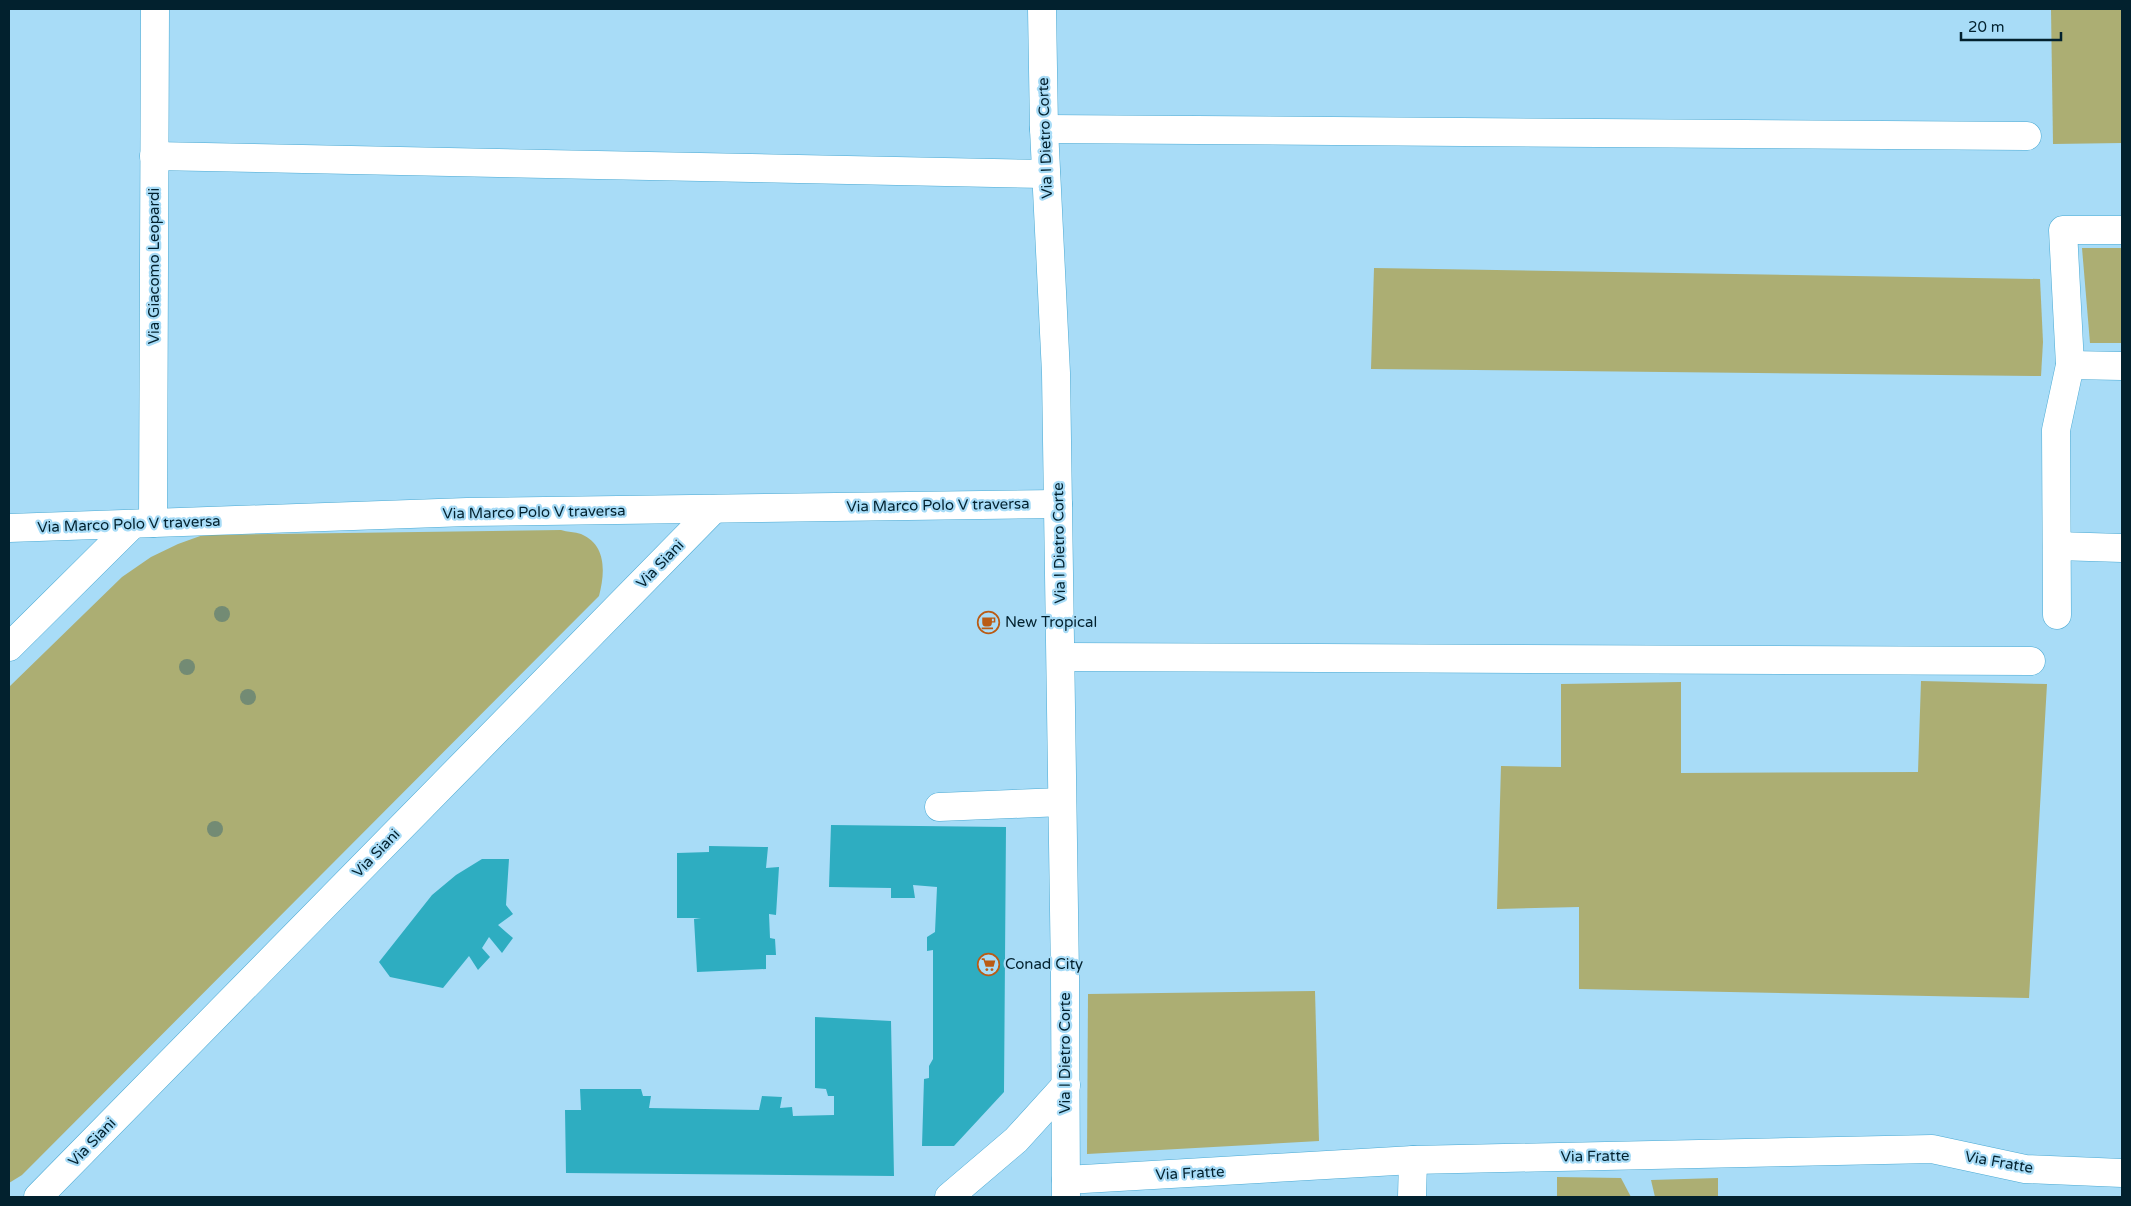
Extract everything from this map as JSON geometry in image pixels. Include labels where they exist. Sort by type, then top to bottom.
[{"type":"street","name":"Via Giacomo Leopardi","points":[[143,524],[154,156],[155,9]]},
{"type":"street","name":"Via I Dietro Corte","points":[[1042,9],[1044,129],[1056,373],[1061,657],[1066,1189]]},
{"type":"street","points":[[1044,129],[2027,136]]},
{"type":"street","points":[[154,156],[1046,174]]},
{"type":"street","points":[[2057,615],[2056,430],[2070,365],[2064,230],[2122,230]]},
{"type":"street","points":[[2070,365],[2122,366]]},
{"type":"street","name":"Via Marco Polo V traversa","points":[[9,528],[467,512],[1058,504]]},
{"type":"street","name":"Via Siani","points":[[38,1197],[714,509]]},
{"type":"street","points":[[9,647],[143,524]]},
{"type":"street","points":[[2057,546],[2122,548]]},
{"type":"street","points":[[1061,657],[2031,661]]},
{"type":"street","points":[[939,807],[1062,802]]},
{"type":"street","points":[[949,1197],[1016,1140],[1066,1086]]},
{"type":"street","name":"Via Fratte","points":[[1066,1189],[1412,1160],[1932,1149],[2025,1169],[2122,1173]]},
{"type":"street","points":[[1412,1160],[1412,1197]]},
{"type":"green space","points":[[2051,9],[2122,9],[2122,143],[2053,144]]},
{"type":"green space","points":[[2082,248],[2122,248],[2122,343],[2090,343]]},
{"type":"green space","points":[[1374,268],[2040,279],[2043,342],[2041,376],[1371,369]]},
{"type":"green space","points":[[561,530],[581,534],[596,545],[600,552],[603,569],[599,596],[22,1175],[9,1183],[9,687],[122,577],[151,557],[203,535]]},
{"type":"green space","points":[[1921,681],[2047,684],[2029,998],[1579,989],[1579,907],[1497,909],[1501,766],[1561,767],[1561,684],[1681,682],[1681,773],[1918,772]]},
{"type":"green space","points":[[1315,991],[1319,1141],[1087,1154],[1088,994]]},
{"type":"green space","points":[[1557,1177],[1621,1178],[1631,1197],[1557,1197]]},
{"type":"green space","points":[[1718,1178],[1718,1197],[1655,1197],[1651,1180]]},
{"type":"building","points":[[831,825],[1006,827],[1004,1092],[954,1146],[922,1146],[924,1079],[929,1078],[929,1066],[933,1059],[933,950],[927,951],[927,937],[935,932],[937,887],[913,885],[915,898],[891,898],[891,888],[829,887]]},
{"type":"building","points":[[709,846],[768,847],[766,868],[779,867],[776,915],[769,914],[770,938],[775,939],[776,955],[766,955],[766,969],[697,972],[694,919],[701,918],[677,918],[677,853],[709,852]]},
{"type":"building","points":[[482,859],[509,859],[506,905],[513,914],[498,925],[513,938],[502,953],[489,937],[482,948],[490,957],[478,970],[469,956],[443,988],[390,977],[379,962],[432,895],[456,875]]},
{"type":"building","points":[[815,1017],[891,1021],[894,1176],[566,1173],[565,1110],[581,1110],[580,1089],[641,1089],[643,1096],[651,1096],[649,1108],[759,1110],[762,1096],[782,1097],[780,1108],[792,1107],[793,1116],[834,1115],[834,1096],[828,1096],[826,1089],[815,1088]]},
{"type":"place","name":"New Tropical","points":[[989,622]]},
{"type":"place","name":"Conad City","points":[[989,964]]}]
